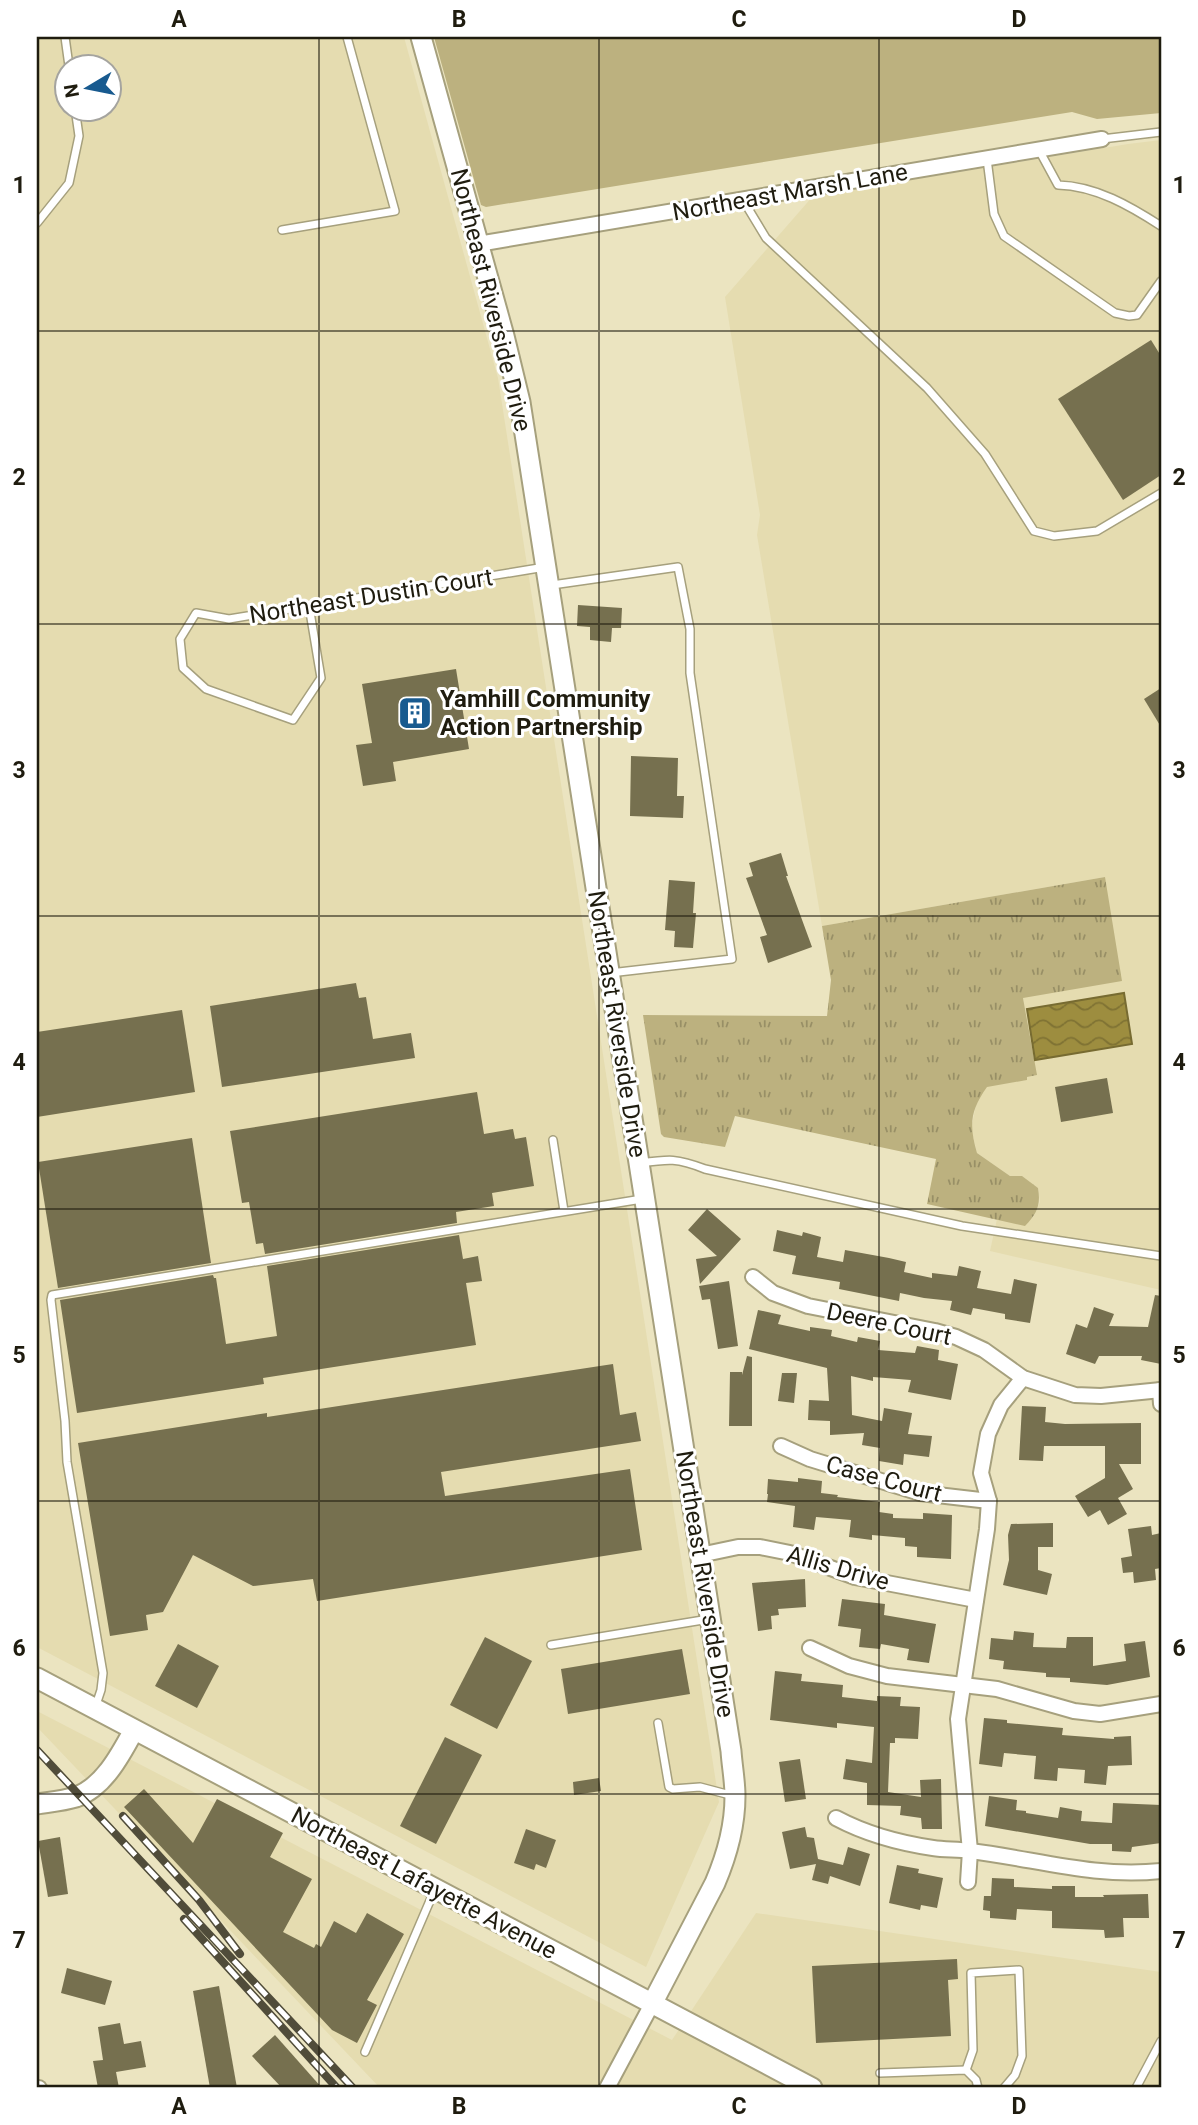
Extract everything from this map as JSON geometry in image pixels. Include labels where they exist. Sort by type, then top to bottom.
[{"type":"street","name":"Northeast Riverside Drive","points":[[421,37],[520,402],[731,1751],[735,1796],[731,1839],[724,1863],[652,2004]]},
{"type":"street","name":"Northeast Marsh Lane","points":[[478,244],[1102,139]]},
{"type":"street","name":"Deere Court","points":[[753,1277],[773,1293],[808,1306],[956,1337],[1000,1359],[1023,1378]]},
{"type":"street","points":[[968,1881],[970,1851],[958,1719],[989,1501],[981,1473],[988,1434],[1001,1405],[1023,1378],[1075,1395],[1161,1395]]},
{"type":"street","name":"Case Court","points":[[781,1446],[810,1459],[920,1493],[989,1501]]},
{"type":"street","name":"Allis Drive","points":[[700,1555],[760,1547],[790,1553],[855,1577],[976,1600]]},
{"type":"street","points":[[810,1648],[849,1666],[887,1675],[997,1689],[1074,1711],[1100,1714],[1161,1704]]},
{"type":"street","name":"Northeast Lafayette Avenue","points":[[37,1678],[812,2088]]},
{"type":"street","points":[[37,1804],[79,1796],[98,1782],[123,1751],[134,1730]]},
{"type":"street","points":[[836,1818],[859,1830],[934,1848],[970,1851],[1097,1872],[1132,1874],[1161,1871]]},
{"type":"street","points":[[607,2088],[652,2004]]},
{"type":"lane","points":[[282,230],[395,211],[347,37]]},
{"type":"lane","points":[[37,223],[69,183],[79,136],[77,122]]},
{"type":"lane","points":[[1102,139],[1161,132]]},
{"type":"lane","points":[[1039,150],[1058,185],[1074,186],[1125,203],[1161,226]]},
{"type":"lane","points":[[987,159],[994,214],[1004,236],[1115,313],[1137,315],[1161,281]]},
{"type":"lane","points":[[743,200],[766,239],[927,388],[977,444],[1034,531],[1054,536],[1097,531],[1161,493]]},
{"type":"lane","name":"Northeast Dustin Court","points":[[309,606],[321,677],[293,720],[206,689],[183,668],[180,639],[196,612],[229,619],[309,606],[548,576],[678,567],[690,629],[690,673],[732,959],[609,973]]},
{"type":"lane","points":[[553,1140],[564,1211]]},
{"type":"lane","points":[[639,1164],[670,1159],[685,1161],[705,1169],[962,1226],[1161,1256]]},
{"type":"lane","points":[[94,1709],[103,1673],[67,1462],[52,1294],[645,1198]]},
{"type":"lane","points":[[551,1645],[710,1619]]},
{"type":"lane","points":[[658,1723],[668,1786],[700,1787],[735,1796]]},
{"type":"lane","points":[[365,2052],[435,1888]]},
{"type":"lane","points":[[966,2070],[974,2050],[971,1973],[1019,1970],[1022,2056],[1015,2075],[1004,2088]]},
{"type":"lane","points":[[1136,2088],[1161,2041]]},
{"type":"lane","points":[[880,2073],[966,2070],[976,2080],[978,2088]]},
{"type":"shaded area","points":[[37,37],[404,37],[498,378],[719,1802],[646,1967],[37,1647]]},
{"type":"shaded area","points":[[1161,140],[1161,1290],[990,1251],[997,1219],[1025,1225],[1034,1216],[1040,1202],[1038,1188],[1010,1176],[977,1153],[971,1129],[977,1100],[987,1086],[1026,1080],[1026,1077],[1036,1075],[1023,998],[1105,877],[822,926],[757,535],[760,515],[725,297],[813,196]]},
{"type":"shaded area","points":[[37,1711],[672,2040],[756,1913],[1161,1972],[1161,2088],[380,2088],[37,1727]]},
{"type":"green space","points":[[434,37],[1161,37],[1161,113],[1097,119],[1072,112],[486,207],[481,205]]},
{"type":"green space","points":[[1105,877],[1122,981],[1023,998],[1037,1075],[1027,1077],[1027,1080],[987,1087],[974,1111],[972,1126],[977,1153],[1010,1176],[1022,1176],[1038,1188],[1037,1209],[1025,1226],[927,1204],[936,1159],[735,1116],[725,1147],[664,1137],[661,1134],[643,1015],[827,1016],[831,980],[822,926]]},
{"type":"water","points":[[1124,993],[1132,1044],[1035,1060],[1027,1009]]},
{"type":"building","points":[[1151,340],[1161,356],[1161,475],[1123,500],[1058,399]]},
{"type":"building","points":[[578,605],[622,608],[621,628],[612,628],[611,642],[590,640],[590,627],[577,626]]},
{"type":"building","name":"Yamhill Community Action Partnership","points":[[456,669],[469,749],[393,762],[396,781],[363,786],[356,745],[372,743],[362,684]]},
{"type":"building","points":[[1161,688],[1161,727],[1144,699]]},
{"type":"building","points":[[631,756],[678,758],[677,796],[684,796],[683,818],[630,816]]},
{"type":"building","points":[[781,853],[786,876],[812,947],[768,963],[760,937],[767,935],[746,878],[753,876],[749,863]]},
{"type":"building","points":[[669,880],[695,882],[693,948],[674,947],[675,931],[665,930]]},
{"type":"building","points":[[356,983],[359,998],[366,997],[373,1039],[411,1033],[415,1058],[222,1087],[210,1006]]},
{"type":"building","points":[[182,1010],[195,1092],[37,1117],[37,1032]]},
{"type":"building","points":[[1107,1078],[1113,1113],[1061,1122],[1055,1087]]},
{"type":"building","points":[[477,1092],[484,1134],[513,1129],[515,1139],[526,1137],[534,1186],[492,1193],[494,1206],[456,1212],[457,1223],[265,1254],[263,1243],[256,1244],[249,1202],[242,1203],[230,1131]]},
{"type":"building","points":[[192,1138],[211,1263],[58,1288],[38,1162]]},
{"type":"building","points":[[707,1209],[741,1239],[700,1284],[696,1259],[717,1256],[688,1230]]},
{"type":"building","points":[[777,1230],[802,1236],[803,1232],[821,1237],[817,1257],[843,1262],[845,1250],[889,1258],[906,1262],[904,1272],[932,1278],[932,1273],[957,1276],[959,1266],[981,1271],[977,1288],[1011,1294],[1014,1279],[1037,1284],[1030,1323],[1005,1319],[1005,1314],[973,1308],[971,1315],[950,1310],[952,1301],[900,1293],[899,1301],[839,1289],[840,1282],[792,1274],[796,1256],[773,1251]]},
{"type":"building","points":[[459,1235],[463,1259],[478,1256],[482,1281],[466,1283],[476,1345],[263,1378],[264,1384],[77,1413],[60,1300],[213,1275],[216,1278],[226,1344],[277,1336],[267,1266]]},
{"type":"building","points":[[729,1281],[738,1346],[718,1349],[710,1299],[702,1300],[699,1286]]},
{"type":"building","points":[[1155,1295],[1161,1296],[1161,1364],[1141,1360],[1142,1356],[1099,1356],[1095,1364],[1066,1354],[1076,1324],[1087,1328],[1094,1307],[1114,1314],[1109,1326],[1148,1327]]},
{"type":"building","points":[[758,1310],[781,1315],[778,1324],[810,1331],[810,1327],[832,1330],[831,1336],[857,1342],[858,1337],[880,1341],[878,1350],[915,1353],[917,1346],[939,1350],[938,1360],[958,1364],[951,1400],[908,1392],[911,1380],[873,1377],[873,1381],[851,1376],[852,1415],[882,1421],[884,1408],[912,1413],[908,1434],[932,1436],[929,1457],[904,1454],[903,1465],[879,1461],[880,1448],[862,1445],[864,1433],[830,1435],[830,1421],[808,1420],[809,1400],[829,1401],[827,1368],[749,1349]]},
{"type":"building","points":[[747,1356],[752,1357],[752,1426],[729,1426],[730,1372],[742,1372],[742,1375]]},
{"type":"building","points":[[613,1364],[620,1415],[636,1412],[641,1441],[441,1472],[445,1496],[630,1469],[642,1550],[317,1601],[313,1579],[253,1586],[193,1555],[163,1612],[146,1615],[148,1630],[110,1636],[78,1443]]},
{"type":"building","points":[[782,1373],[797,1373],[794,1403],[778,1401]]},
{"type":"building","points":[[1022,1406],[1046,1407],[1045,1422],[1141,1423],[1141,1464],[1119,1464],[1133,1489],[1118,1498],[1127,1514],[1108,1525],[1100,1510],[1088,1517],[1075,1496],[1105,1478],[1105,1446],[1044,1446],[1043,1461],[1019,1460]]},
{"type":"building","points":[[798,1478],[822,1481],[821,1493],[880,1502],[879,1512],[893,1514],[893,1518],[923,1519],[923,1513],[952,1515],[951,1559],[917,1557],[917,1547],[905,1546],[905,1538],[872,1535],[872,1540],[849,1537],[851,1520],[816,1517],[814,1530],[793,1527],[795,1506],[767,1502],[768,1479],[798,1482]]},
{"type":"building","points":[[1053,1523],[1053,1547],[1038,1547],[1038,1570],[1052,1574],[1047,1595],[1003,1585],[1009,1560],[1008,1535],[1011,1524]]},
{"type":"building","points":[[1151,1526],[1152,1535],[1161,1533],[1161,1568],[1155,1569],[1156,1580],[1134,1583],[1133,1572],[1123,1573],[1121,1558],[1132,1556],[1128,1529]]},
{"type":"building","points":[[805,1579],[806,1607],[778,1609],[779,1615],[771,1616],[772,1629],[758,1631],[752,1583]]},
{"type":"building","points":[[842,1599],[885,1604],[884,1615],[936,1624],[929,1663],[907,1660],[909,1649],[881,1644],[880,1649],[859,1647],[861,1629],[838,1626]]},
{"type":"building","points":[[1014,1631],[1034,1633],[1033,1647],[1066,1648],[1067,1637],[1093,1637],[1093,1666],[1126,1661],[1124,1644],[1145,1641],[1150,1677],[1107,1685],[1070,1682],[1070,1678],[1046,1677],[1046,1673],[1003,1669],[1004,1661],[989,1659],[991,1638],[1013,1640]]},
{"type":"building","points":[[485,1637],[532,1661],[497,1729],[450,1705]]},
{"type":"building","points":[[178,1644],[219,1666],[197,1708],[155,1686]]},
{"type":"building","points":[[682,1649],[690,1694],[568,1714],[561,1669]]},
{"type":"building","points":[[775,1671],[802,1674],[801,1681],[843,1685],[842,1697],[877,1701],[877,1696],[901,1697],[900,1706],[920,1707],[918,1739],[895,1738],[895,1743],[890,1743],[888,1792],[921,1797],[920,1780],[941,1779],[942,1829],[922,1829],[921,1818],[900,1815],[901,1806],[867,1805],[867,1783],[843,1779],[846,1759],[872,1763],[874,1727],[837,1723],[837,1728],[770,1720]]},
{"type":"building","points":[[984,1718],[1063,1728],[1062,1735],[1114,1739],[1131,1736],[1132,1765],[1108,1766],[1106,1785],[1084,1783],[1085,1770],[1058,1768],[1057,1781],[1034,1779],[1036,1756],[1004,1753],[1002,1767],[979,1764]]},
{"type":"building","points":[[445,1737],[482,1755],[436,1844],[400,1826]]},
{"type":"building","points":[[800,1759],[806,1799],[785,1802],[779,1762]]},
{"type":"building","points":[[599,1778],[601,1791],[574,1795],[573,1782]]},
{"type":"building","points":[[144,1789],[193,1843],[217,1799],[283,1833],[270,1857],[312,1879],[283,1932],[314,1948],[316,1944],[321,1947],[334,1921],[356,1933],[367,1913],[404,1934],[367,2000],[377,2005],[357,2043],[332,2030],[124,1807]]},
{"type":"building","points":[[989,1796],[1017,1800],[1016,1810],[1026,1813],[1058,1818],[1060,1807],[1082,1811],[1081,1821],[1112,1823],[1113,1803],[1161,1805],[1161,1843],[1132,1847],[1131,1852],[1112,1851],[1112,1844],[1090,1844],[985,1826]]},
{"type":"building","points":[[805,1827],[807,1837],[814,1838],[818,1859],[843,1865],[848,1847],[870,1854],[860,1886],[830,1876],[828,1884],[812,1880],[816,1864],[790,1869],[782,1832]]},
{"type":"building","points":[[526,1829],[556,1840],[546,1868],[536,1864],[534,1870],[514,1863]]},
{"type":"building","points":[[60,1837],[68,1894],[48,1897],[38,1841]]},
{"type":"building","points":[[897,1865],[919,1869],[918,1873],[943,1878],[937,1908],[921,1905],[920,1910],[889,1903]]},
{"type":"building","points":[[992,1878],[1014,1879],[1014,1887],[1052,1889],[1052,1886],[1075,1886],[1075,1897],[1148,1894],[1149,1918],[1123,1918],[1124,1937],[1105,1938],[1104,1930],[1052,1928],[1052,1911],[1017,1909],[1016,1920],[990,1918],[990,1911],[983,1910],[984,1896],[991,1896]]},
{"type":"building","points":[[957,1959],[958,1979],[948,1980],[951,2036],[816,2043],[812,1966]]},
{"type":"building","points":[[67,1968],[112,1981],[105,2005],[61,1993]]},
{"type":"building","points":[[219,1986],[237,2088],[210,2088],[193,1991]]},
{"type":"building","points":[[120,2023],[124,2044],[141,2041],[146,2067],[116,2072],[119,2088],[98,2088],[93,2061],[103,2060],[98,2027]]},
{"type":"building","points":[[275,2035],[322,2088],[282,2088],[252,2056]]},
{"type":"railway","points":[[37,1750],[353,2088]]},
{"type":"railway","points":[[123,1816],[199,1900],[240,1954]]},
{"type":"railway","points":[[184,1919],[337,2088]]},
{"type":"place","name":"Yamhill Community Action Partnership","points":[[415,713]]}]
